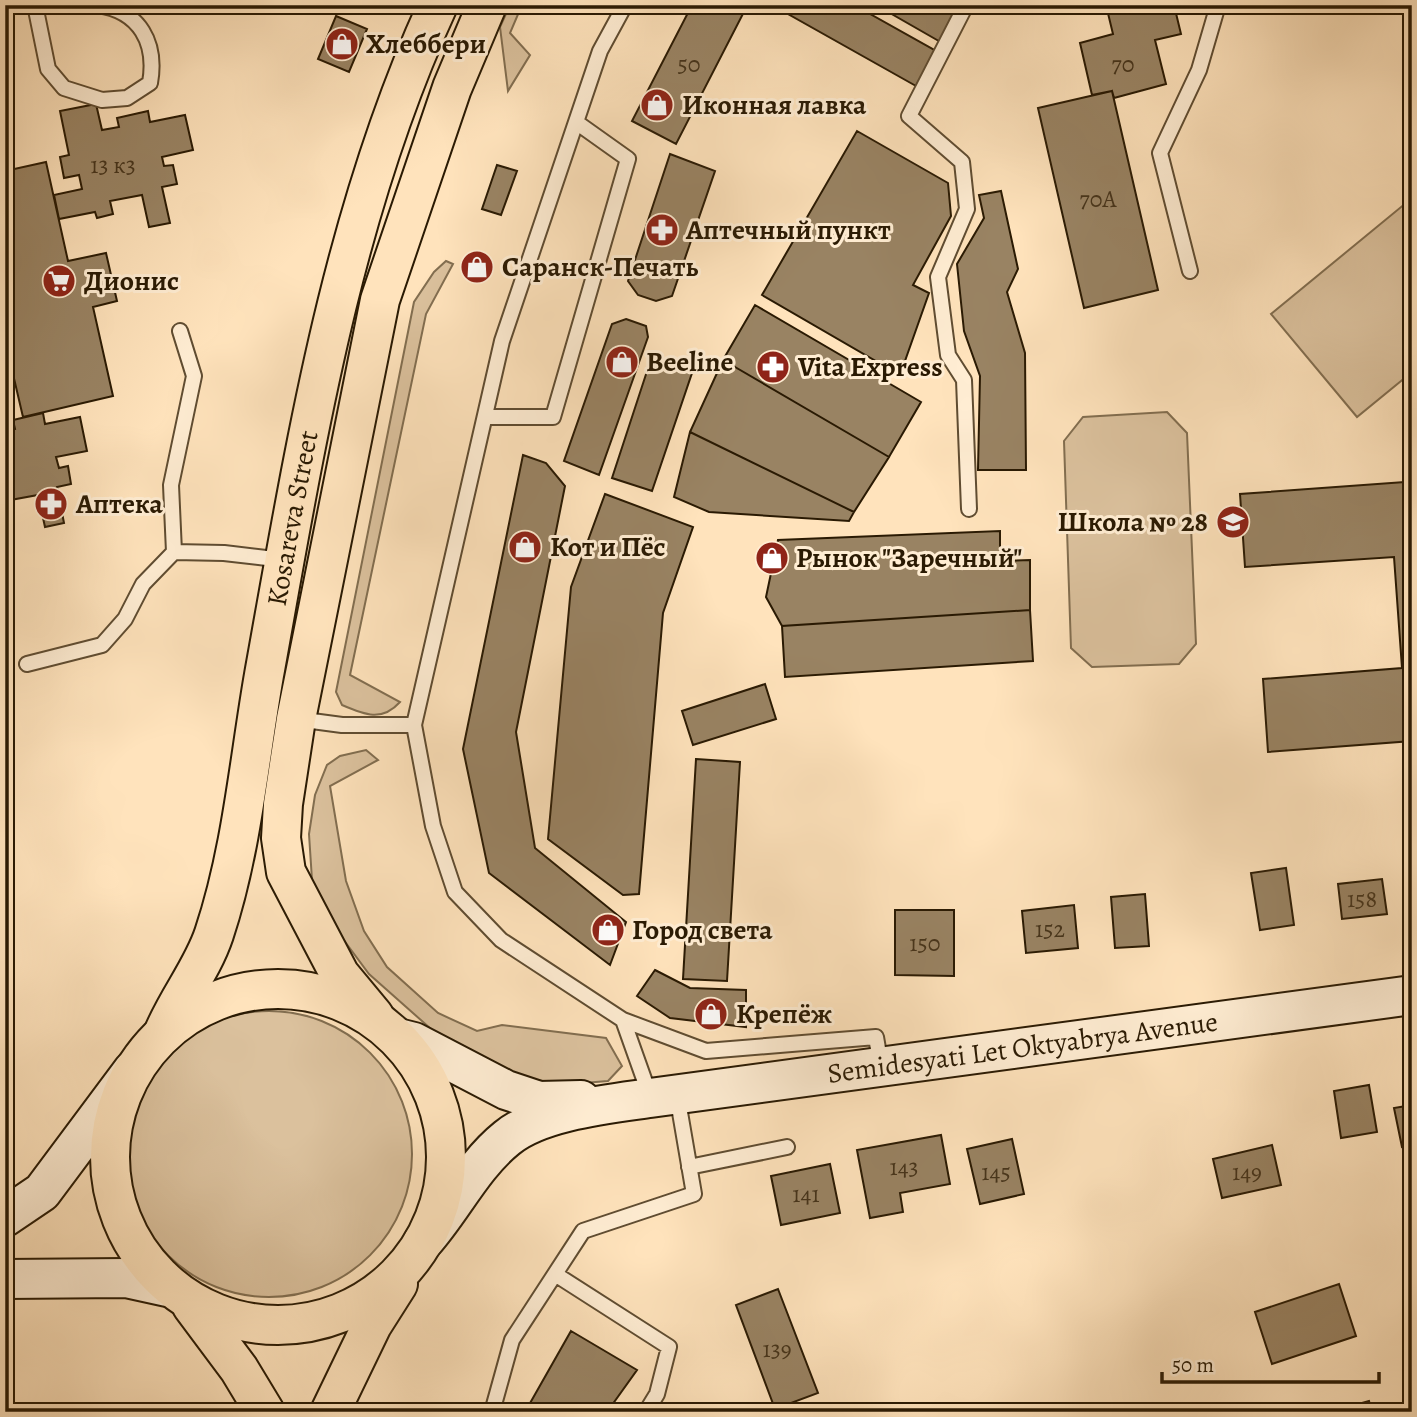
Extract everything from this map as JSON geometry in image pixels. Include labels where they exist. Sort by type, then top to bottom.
[{"type":"main road","name":"Kosareva Street","points":[[163,1034],[171,1012],[193,980],[214,935],[233,866],[285,560],[339,295],[363,203],[409,68],[438,5]]},
{"type":"main road","name":"Kosareva Street","points":[[418,1250],[436,1219],[446,1173],[444,1127],[430,1084],[386,1027],[340,975],[286,872],[281,838],[282,815],[296,719],[380,300],[452,88],[487,5]]},
{"type":"main road","points":[[5,1217],[42,1192],[163,1034],[202,1006],[247,992],[296,989],[343,1002],[386,1027]]},
{"type":"main road","name":"Semidesyati Let Oktyabrya Avenue","points":[[418,1250],[479,1167],[508,1137],[545,1118],[653,1097],[1412,995]]},
{"type":"main road","name":"Semidesyati Let Oktyabrya Avenue","points":[[386,1027],[506,1090],[539,1101],[653,1097]]},
{"type":"main road","points":[[133,1070],[118,1102],[109,1141],[112,1191],[125,1230],[176,1293],[210,1327],[265,1412]]},
{"type":"main road","points":[[5,1279],[126,1278],[176,1293],[230,1320],[276,1326],[323,1320],[370,1299],[418,1250]]},
{"type":"main road","points":[[330,1412],[372,1325],[418,1250]]},
{"type":"lane","points":[[35,5],[48,69],[64,88],[102,100],[127,98],[150,83],[152,70],[149,46],[140,24],[112,7],[98,5]]},
{"type":"lane","points":[[625,5],[600,51],[502,341],[414,725],[433,826],[455,892],[501,940],[623,1020],[706,1051],[876,1037],[881,1067]]},
{"type":"lane","points":[[966,5],[909,116],[962,162],[967,209],[938,276],[948,355],[964,380],[969,509]]},
{"type":"lane","points":[[1190,271],[1160,153],[1199,70],[1218,5]]},
{"type":"lane","points":[[485,417],[553,417],[628,159],[576,122]]},
{"type":"lane","points":[[27,664],[102,645],[124,619],[143,584],[174,552],[171,485],[194,376],[180,331]]},
{"type":"lane","points":[[174,552],[224,553],[285,560]]},
{"type":"lane","points":[[296,719],[342,725],[414,725]]},
{"type":"lane","points":[[492,1412],[512,1340],[583,1231],[694,1194],[689,1167],[653,1097],[623,1020]]},
{"type":"lane","points":[[689,1167],[787,1147]]},
{"type":"lane","points":[[555,1274],[669,1347],[657,1394],[646,1412]]},
{"type":"shaded area","points":[[510,5],[522,5],[510,33],[530,55],[508,91],[500,27]]},
{"type":"shaded area","points":[[1412,198],[1412,372],[1357,417],[1271,314]]},
{"type":"shaded area","points":[[446,261],[453,264],[426,314],[350,675],[400,702],[387,712],[366,714],[342,705],[336,692],[414,302],[434,272]]},
{"type":"shaded area","points":[[1167,412],[1187,433],[1196,644],[1179,664],[1092,667],[1071,648],[1064,441],[1083,417]]},
{"type":"shaded area","points":[[366,750],[378,760],[330,786],[346,881],[364,931],[387,967],[438,1013],[477,1031],[502,1025],[606,1038],[622,1066],[608,1081],[533,1087],[440,1037],[369,974],[343,939],[312,880],[309,834],[315,795],[327,765],[340,756]]},
{"type":"shaded area","points":[[269,1011],[297,1014],[324,1022],[348,1035],[370,1053],[388,1075],[401,1099],[409,1126],[412,1154],[409,1182],[401,1209],[388,1233],[370,1255],[348,1273],[324,1286],[297,1294],[269,1297],[241,1294],[214,1286],[190,1273],[168,1255],[150,1233],[137,1209],[129,1182],[126,1154],[129,1126],[137,1099],[150,1075],[168,1053],[190,1035],[214,1022],[241,1014]]},
{"type":"building","points":[[692,5],[747,6],[676,144],[632,121]]},
{"type":"building","points":[[772,5],[854,5],[936,51],[916,86]]},
{"type":"building","points":[[876,5],[966,5],[944,44]]},
{"type":"building","points":[[1106,5],[1174,5],[1181,34],[1155,40],[1166,84],[1114,98],[1112,91],[1092,95],[1080,43],[1113,34]]},
{"type":"building","name":"Хлеббери","points":[[336,16],[367,29],[349,72],[318,59]]},
{"type":"building","points":[[1112,91],[1158,290],[1084,308],[1038,108]]},
{"type":"building","points":[[96,104],[102,130],[119,127],[117,118],[148,111],[150,122],[185,115],[193,150],[162,157],[164,166],[173,165],[177,184],[162,187],[170,223],[149,227],[142,195],[110,201],[113,214],[97,218],[95,212],[59,219],[54,195],[82,189],[79,175],[64,178],[60,157],[69,155],[60,111]]},
{"type":"building","points":[[857,131],[948,183],[951,216],[913,285],[929,293],[900,375],[762,295]]},
{"type":"building","points":[[670,154],[715,171],[672,296],[656,301],[638,295],[628,281]]},
{"type":"building","name":"Дионис","points":[[46,162],[68,261],[106,253],[117,301],[93,307],[113,396],[23,417],[5,340],[5,171]]},
{"type":"building","points":[[497,165],[517,171],[501,215],[482,209]]},
{"type":"building","points":[[1001,191],[1018,269],[1007,292],[1025,353],[1026,470],[978,470],[980,376],[964,331],[957,264],[984,218],[979,195]]},
{"type":"building","name":"Саранск-Печать","points":[[474,259],[484,264],[480,274],[470,270]]},
{"type":"building","points":[[755,305],[921,402],[889,457],[723,360]]},
{"type":"building","points":[[626,319],[646,326],[648,337],[599,475],[564,461],[612,324]]},
{"type":"building","points":[[652,356],[693,370],[652,491],[612,478]]},
{"type":"building","points":[[723,360],[889,457],[854,512],[690,432]]},
{"type":"building","points":[[43,413],[45,424],[80,417],[87,451],[56,457],[59,468],[68,466],[71,484],[57,487],[64,523],[45,527],[38,495],[5,501],[5,431],[15,429],[13,420]]},
{"type":"building","points":[[690,432],[854,512],[849,521],[709,512],[674,497]]},
{"type":"building","points":[[523,455],[546,463],[565,486],[516,732],[535,848],[626,922],[610,965],[489,873],[463,749]]},
{"type":"building","points":[[1412,482],[1412,741],[1268,752],[1263,679],[1402,668],[1394,557],[1245,567],[1240,494]]},
{"type":"building","points":[[605,494],[693,527],[663,613],[639,894],[623,895],[548,839],[571,587]]},
{"type":"building","points":[[1000,531],[1000,561],[1030,560],[1030,610],[782,626],[766,597],[778,540]]},
{"type":"building","points":[[1030,610],[1033,661],[785,677],[782,626]]},
{"type":"building","points":[[765,684],[776,719],[693,745],[682,711]]},
{"type":"building","points":[[696,759],[740,762],[727,981],[683,979]]},
{"type":"building","points":[[1286,868],[1294,925],[1260,930],[1251,873]]},
{"type":"building","points":[[1382,879],[1387,914],[1342,919],[1338,884]]},
{"type":"building","points":[[1145,894],[1149,946],[1115,948],[1111,897]]},
{"type":"building","points":[[1074,905],[1078,948],[1026,953],[1022,911]]},
{"type":"building","points":[[895,910],[954,910],[954,976],[895,975]]},
{"type":"building","points":[[655,970],[690,988],[746,990],[746,1027],[670,1018],[637,996]]},
{"type":"building","points":[[1369,1085],[1377,1132],[1341,1138],[1334,1091]]},
{"type":"building","points":[[1412,1105],[1412,1145],[1402,1147],[1394,1108]]},
{"type":"building","points":[[941,1135],[950,1184],[900,1193],[903,1212],[870,1218],[857,1150]]},
{"type":"building","points":[[1012,1139],[1024,1194],[980,1204],[967,1149]]},
{"type":"building","points":[[1272,1145],[1281,1185],[1222,1198],[1213,1159]]},
{"type":"building","points":[[830,1164],[840,1213],[781,1225],[771,1176]]},
{"type":"building","points":[[1339,1284],[1356,1336],[1272,1364],[1255,1312]]},
{"type":"building","points":[[778,1289],[818,1393],[775,1409],[736,1305]]},
{"type":"building","points":[[571,1331],[637,1370],[607,1412],[525,1412]]},
{"type":"building","points":[[1369,1401],[1372,1412],[1330,1412]]},
{"type":"place","name":"Хлеббери","points":[[342,44]]},
{"type":"place","name":"Иконная лавка","points":[[657,105]]},
{"type":"place","name":"Аптечный пункт","points":[[662,230]]},
{"type":"place","name":"Саранск-Печать","points":[[477,267]]},
{"type":"place","name":"Дионис","points":[[59,281]]},
{"type":"place","name":"Beeline","points":[[622,362]]},
{"type":"place","name":"Vita Express","points":[[773,367]]},
{"type":"place","name":"Аптека","points":[[51,504]]},
{"type":"place","name":"Школа № 28","points":[[1233,522]]},
{"type":"place","name":"Кот и Пёс","points":[[525,547]]},
{"type":"place","name":"Рынок \"Заречный\"","points":[[772,558]]},
{"type":"place","name":"Город света","points":[[608,930]]},
{"type":"place","name":"Крепёж","points":[[711,1014]]}]
